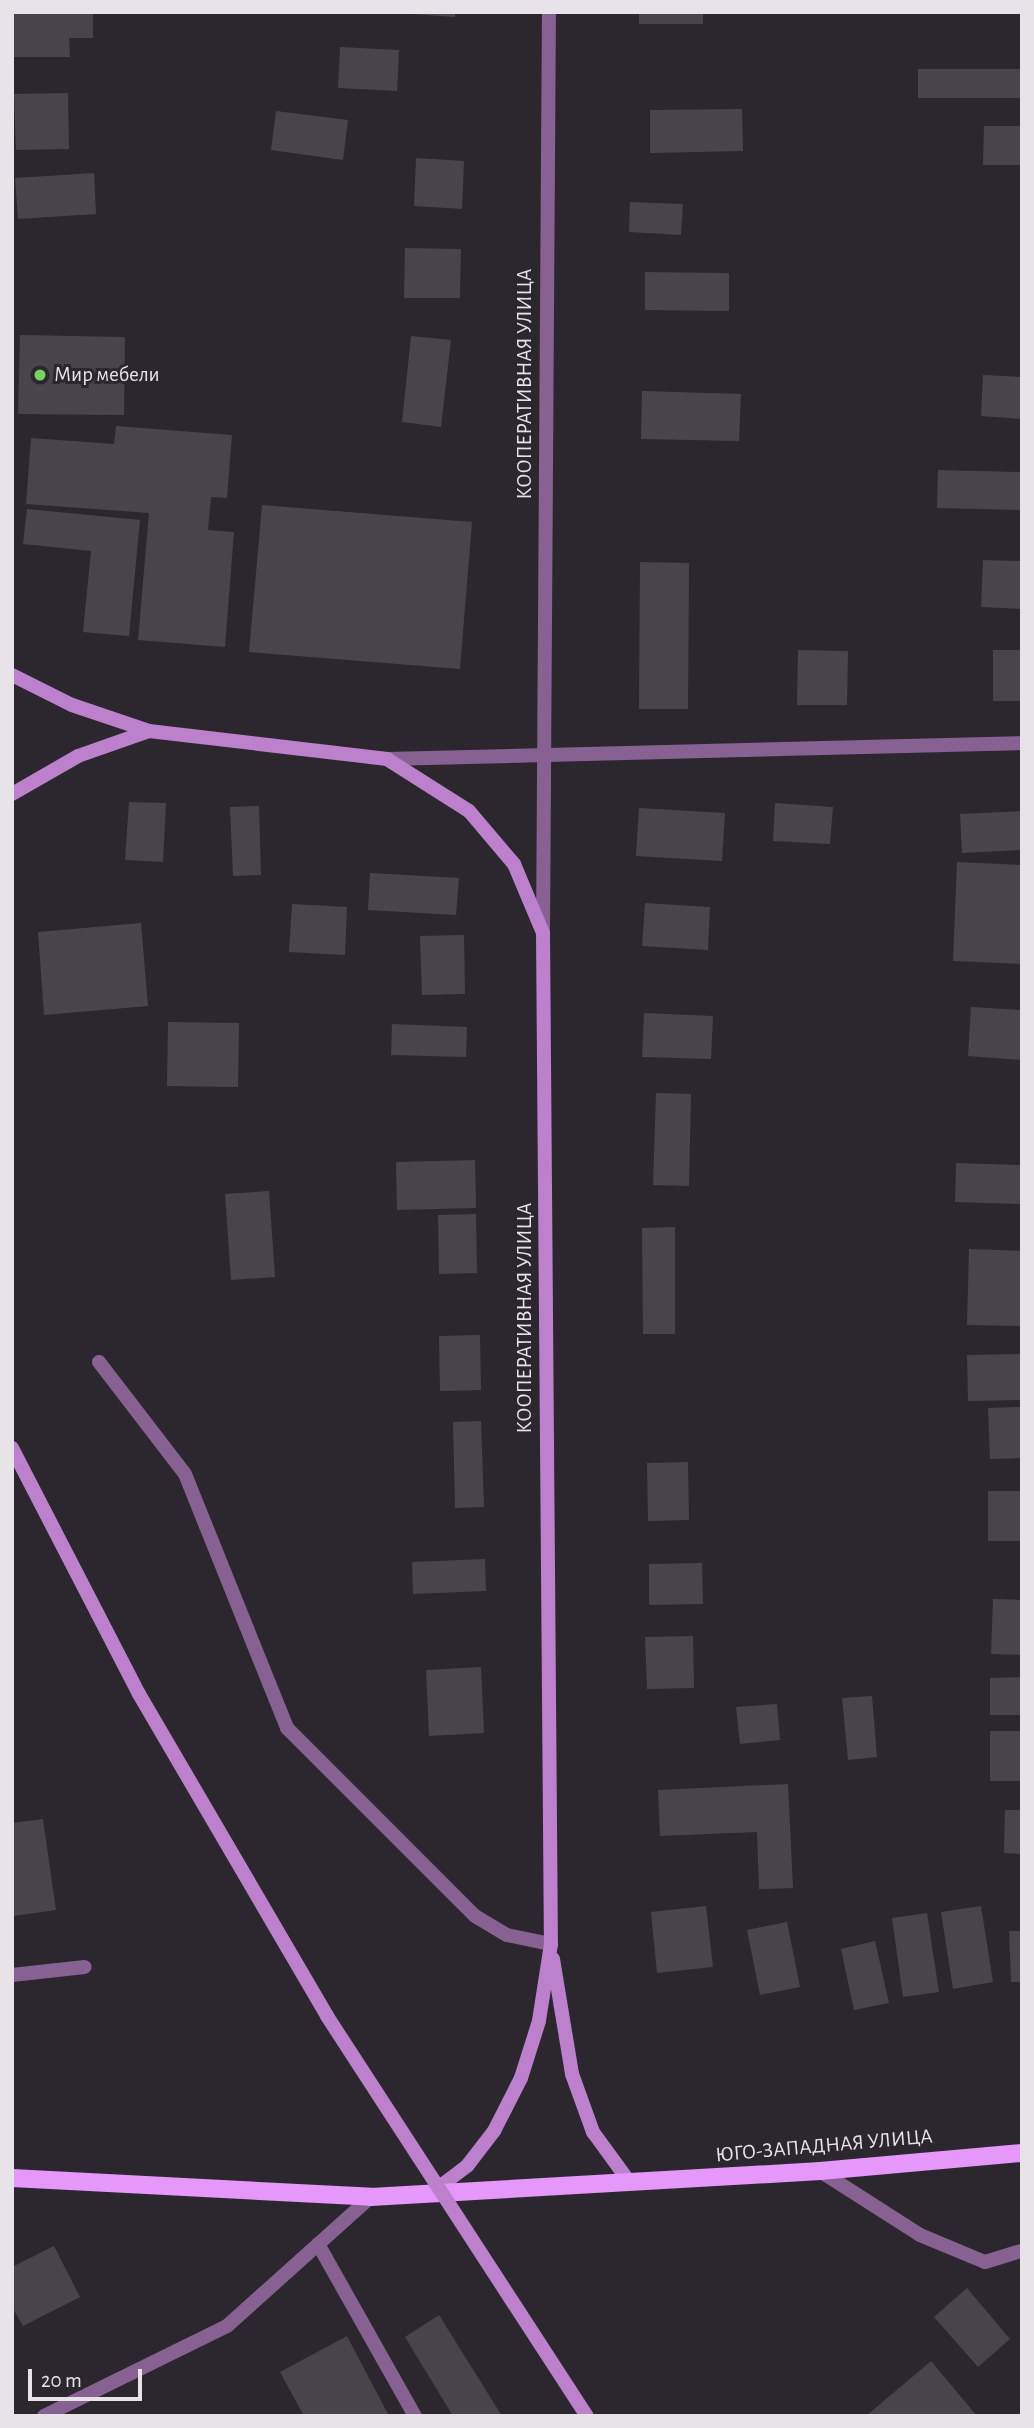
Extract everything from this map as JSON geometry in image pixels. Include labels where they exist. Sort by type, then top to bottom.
[{"type":"main road","points":[[12,675],[72,705],[149,731],[387,759]]},
{"type":"main road","points":[[12,794],[78,756],[149,731]]},
{"type":"main road","name":"КООПЕРАТИВНАЯ УЛИЦА","points":[[387,759],[469,811],[514,864],[543,933],[551,1944],[572,2074],[593,2132],[630,2183]]},
{"type":"main road","points":[[12,1448],[139,1694],[327,2016],[587,2416]]},
{"type":"main road","name":"КООПЕРАТИВНАЯ УЛИЦА","points":[[430,2194],[467,2166],[494,2131],[521,2078],[539,2021],[551,1944]]},
{"type":"main road","name":"ЮГО-ЗАПАДНАЯ УЛИЦА","points":[[12,2178],[371,2197],[821,2171],[1022,2152]]},
{"type":"street","name":"КООПЕРАТИВНАЯ УЛИЦА","points":[[543,933],[549,12]]},
{"type":"street","points":[[387,759],[1022,744]]},
{"type":"street","points":[[99,1362],[185,1474],[287,1728],[475,1916],[507,1935],[551,1944]]},
{"type":"street","points":[[12,1975],[85,1968]]},
{"type":"street","points":[[821,2171],[920,2235],[985,2262],[1022,2252]]},
{"type":"street","points":[[44,2416],[227,2326],[371,2197]]},
{"type":"street","points":[[318,2244],[415,2416]]},
{"type":"building","points":[[12,12],[93,12],[93,38],[69,38],[70,57],[12,57]]},
{"type":"building","points":[[455,12],[455,17],[412,14]]},
{"type":"building","points":[[639,12],[703,12],[703,24],[639,24]]},
{"type":"building","points":[[340,47],[399,50],[397,91],[338,88]]},
{"type":"building","points":[[918,69],[1022,69],[1022,98],[918,98]]},
{"type":"building","points":[[68,93],[69,149],[16,150],[14,94]]},
{"type":"building","points":[[742,109],[743,151],[650,153],[650,110]]},
{"type":"building","points":[[276,111],[348,120],[343,160],[271,150]]},
{"type":"building","points":[[984,126],[1022,126],[1022,165],[983,165]]},
{"type":"building","points":[[416,158],[464,161],[462,209],[414,206]]},
{"type":"building","points":[[94,173],[96,214],[18,219],[15,178]]},
{"type":"building","points":[[630,202],[683,204],[681,235],[629,232]]},
{"type":"building","points":[[405,248],[461,249],[460,298],[404,298]]},
{"type":"building","points":[[645,272],[729,273],[729,311],[645,310]]},
{"type":"building","points":[[20,335],[125,337],[124,415],[18,414]]},
{"type":"building","points":[[411,336],[451,340],[441,427],[402,422]]},
{"type":"building","points":[[983,375],[1022,377],[1022,419],[981,416]]},
{"type":"building","points":[[642,391],[741,394],[739,441],[641,439]]},
{"type":"building","points":[[116,426],[232,435],[227,498],[211,497],[208,530],[234,532],[225,647],[138,640],[149,513],[26,504],[31,438],[114,444]]},
{"type":"building","points":[[938,470],[1022,472],[1022,510],[937,508]]},
{"type":"building","points":[[262,505],[472,522],[460,669],[249,652]]},
{"type":"building","points":[[27,509],[140,520],[129,636],[83,632],[91,551],[23,544]]},
{"type":"building","points":[[983,560],[1022,561],[1022,609],[981,607]]},
{"type":"building","points":[[640,562],[689,563],[688,709],[639,709]]},
{"type":"building","points":[[798,650],[848,651],[847,705],[797,705]]},
{"type":"building","points":[[993,650],[1022,650],[1022,701],[993,701]]},
{"type":"building","points":[[129,802],[166,803],[163,862],[125,860]]},
{"type":"building","points":[[775,803],[833,807],[830,844],[773,841]]},
{"type":"building","points":[[259,806],[261,875],[233,876],[230,807]]},
{"type":"building","points":[[639,808],[725,813],[722,861],[636,856]]},
{"type":"building","points":[[1022,811],[1022,850],[962,853],[960,814]]},
{"type":"building","points":[[957,862],[1022,865],[1022,964],[953,961]]},
{"type":"building","points":[[370,873],[459,878],[456,915],[368,910]]},
{"type":"building","points":[[645,903],[710,907],[708,950],[642,946]]},
{"type":"building","points":[[292,904],[347,907],[345,955],[289,952]]},
{"type":"building","points":[[141,923],[148,1006],[44,1015],[38,932]]},
{"type":"building","points":[[464,935],[465,994],[422,995],[420,936]]},
{"type":"building","points":[[971,1007],[1022,1010],[1022,1060],[968,1056]]},
{"type":"building","points":[[644,1013],[713,1016],[711,1059],[642,1057]]},
{"type":"building","points":[[168,1022],[239,1023],[238,1087],[167,1086]]},
{"type":"building","points":[[392,1024],[467,1027],[466,1057],[391,1055]]},
{"type":"building","points":[[656,1093],[691,1094],[689,1186],[653,1185]]},
{"type":"building","points":[[475,1160],[476,1208],[397,1210],[396,1162]]},
{"type":"building","points":[[956,1163],[1022,1165],[1022,1204],[955,1202]]},
{"type":"building","points":[[269,1191],[275,1277],[231,1280],[225,1194]]},
{"type":"building","points":[[476,1214],[477,1273],[439,1274],[438,1215]]},
{"type":"building","points":[[675,1227],[675,1334],[643,1334],[642,1228]]},
{"type":"building","points":[[969,1249],[1022,1251],[1022,1326],[967,1325]]},
{"type":"building","points":[[480,1335],[481,1390],[440,1391],[439,1336]]},
{"type":"building","points":[[1022,1354],[1022,1400],[968,1401],[967,1355]]},
{"type":"building","points":[[1022,1407],[1022,1458],[990,1459],[988,1408]]},
{"type":"building","points":[[481,1421],[484,1507],[455,1508],[453,1422]]},
{"type":"building","points":[[688,1462],[689,1520],[648,1521],[647,1463]]},
{"type":"building","points":[[988,1491],[1022,1491],[1022,1541],[988,1541]]},
{"type":"building","points":[[485,1559],[486,1591],[413,1594],[412,1562]]},
{"type":"building","points":[[702,1563],[703,1604],[649,1605],[649,1564]]},
{"type":"building","points":[[993,1599],[1022,1600],[1022,1655],[991,1654]]},
{"type":"building","points":[[693,1636],[694,1688],[647,1689],[645,1637]]},
{"type":"building","points":[[481,1667],[484,1733],[429,1736],[426,1670]]},
{"type":"building","points":[[1022,1677],[1022,1715],[990,1715],[990,1678]]},
{"type":"building","points":[[872,1696],[877,1757],[848,1760],[842,1698]]},
{"type":"building","points":[[777,1704],[780,1740],[740,1744],[736,1707]]},
{"type":"building","points":[[990,1731],[1022,1731],[1022,1781],[990,1781]]},
{"type":"building","points":[[788,1784],[793,1888],[759,1889],[757,1832],[660,1836],[658,1790]]},
{"type":"building","points":[[1005,1810],[1022,1810],[1022,1854],[1004,1853]]},
{"type":"building","points":[[43,1819],[56,1910],[13,1916],[12,1823]]},
{"type":"building","points":[[706,1906],[713,1967],[657,1973],[651,1912]]},
{"type":"building","points":[[981,1906],[993,1982],[953,1989],[941,1912]]},
{"type":"building","points":[[927,1913],[939,1992],[903,1997],[892,1918]]},
{"type":"building","points":[[787,1922],[800,1987],[760,1995],[747,1930]]},
{"type":"building","points":[[1009,1931],[1022,1931],[1022,1982],[1011,1982]]},
{"type":"building","points":[[875,1941],[889,2003],[854,2010],[841,1949]]},
{"type":"building","points":[[54,2246],[80,2297],[23,2326],[12,2307],[12,2267]]},
{"type":"building","points":[[967,2288],[1010,2339],[978,2367],[934,2317]]},
{"type":"building","points":[[439,2315],[502,2416],[453,2416],[405,2337]]},
{"type":"building","points":[[347,2336],[389,2416],[304,2416],[280,2372]]},
{"type":"building","points":[[931,2361],[977,2416],[866,2416]]},
{"type":"place","name":"Мир мебели","points":[[40,375]]}]
